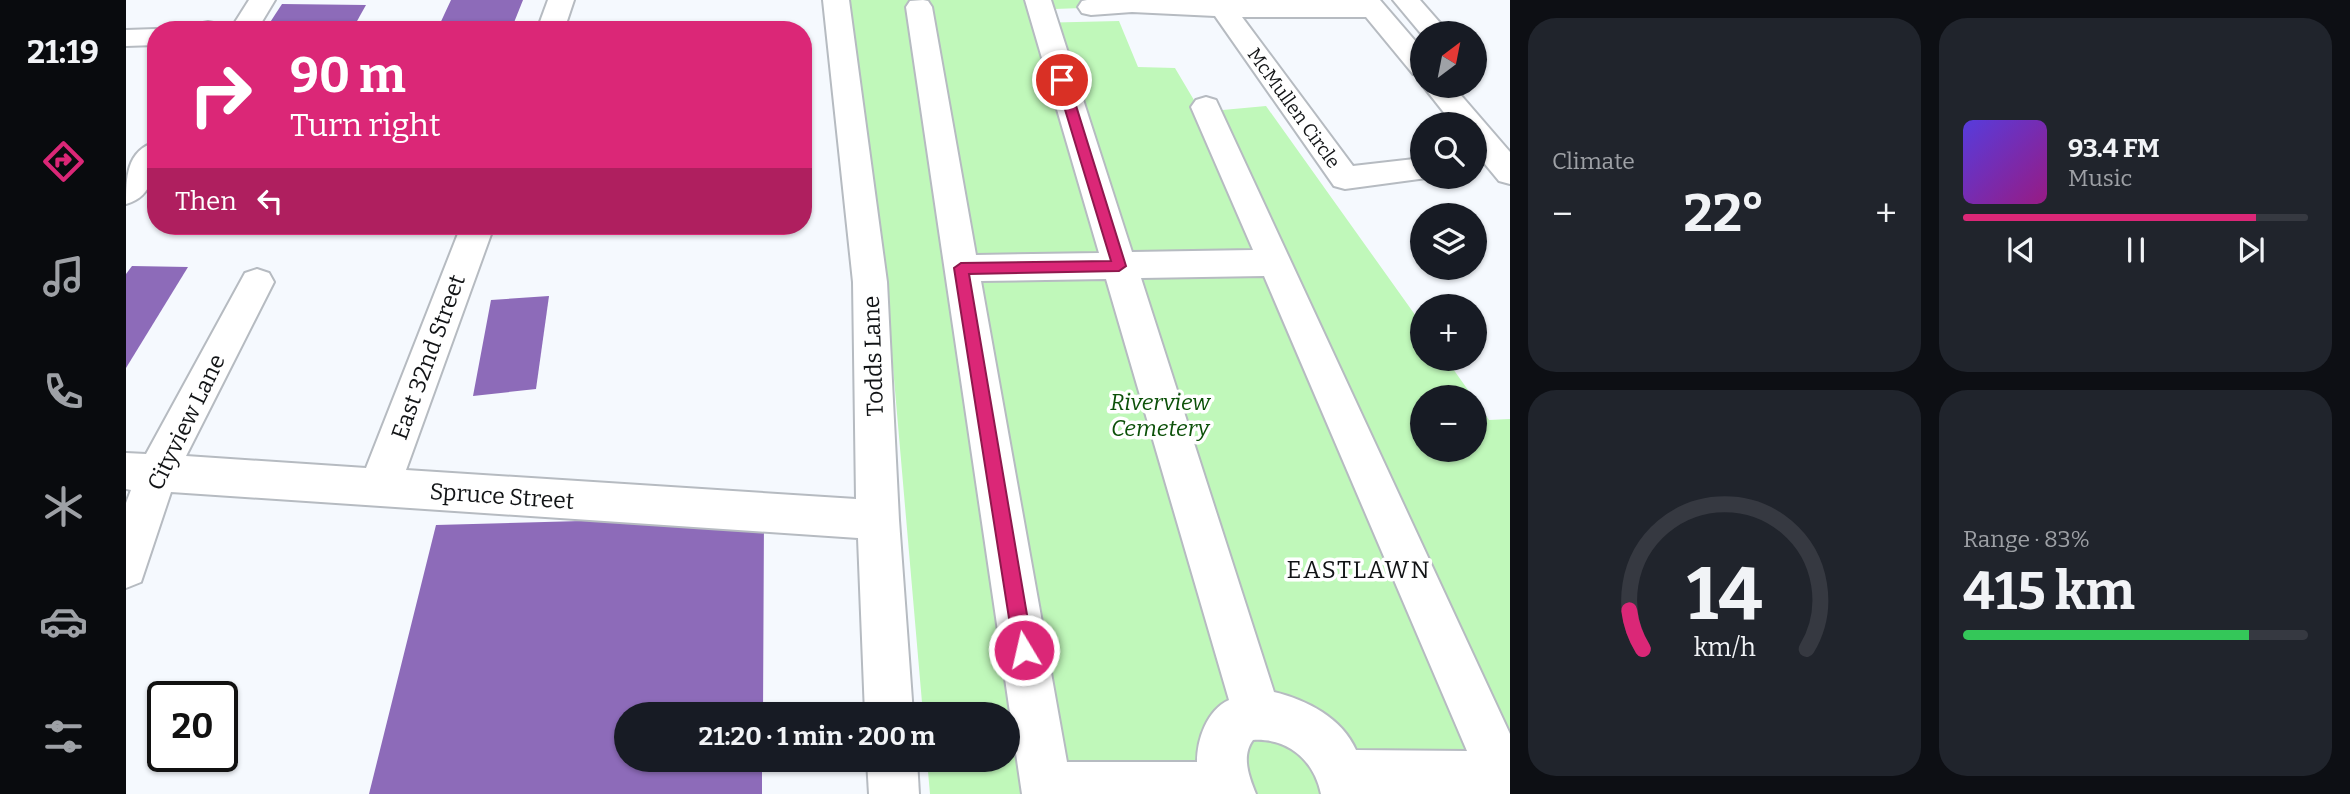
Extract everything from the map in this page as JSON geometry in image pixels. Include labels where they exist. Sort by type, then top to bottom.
[{"type":"street","points":[[249,21],[262,0]]},
{"type":"street","points":[[553,21],[561,0]]},
{"type":"street","name":"Todds Lane","points":[[836,0],[870,282],[878,520],[888,702]]},
{"type":"street","points":[[1038,0],[1257,714]]},
{"type":"street","points":[[1406,0],[1424,21]]},
{"type":"street","points":[[1091,7],[1132,4],[1223,9],[1370,4],[1410,52]]},
{"type":"street","points":[[919,7],[1047,790],[1229,791],[1222,767],[1226,739],[1229,731],[1241,720],[1257,714],[1276,715],[1296,722],[1315,735],[1331,753],[1344,784],[1508,781],[1206,107]]},
{"type":"street","name":"McMullen Circle","points":[[1223,9],[1345,178],[1410,170]]},
{"type":"street","points":[[126,38],[147,37]]},
{"type":"street","points":[[1447,98],[1459,112]]},
{"type":"street","points":[[126,193],[147,164]]},
{"type":"street","name":"East 32nd Street","points":[[379,488],[474,235]]},
{"type":"street","points":[[961,268],[1275,264]]},
{"type":"street","name":"Cityview Lane","points":[[126,567],[141,473],[257,282]]},
{"type":"street","name":"Spruce Street","points":[[141,473],[878,520]]},
{"type":"street","points":[[893,772],[894,794]]},
{"type":"green space","name":"Riverview Cemetery","points":[[848,0],[1080,0],[1082,8],[1027,10],[1034,23],[1119,21],[1138,67],[1175,68],[1201,112],[1266,106],[1410,308],[1410,371],[1455,371],[1464,385],[1410,385],[1410,462],[1487,462],[1487,417],[1489,420],[1510,419],[1510,794],[930,794],[928,772],[1020,772],[1020,702],[922,702],[891,344]]},
{"type":"building","points":[[451,0],[523,0],[515,21],[441,21]]},
{"type":"building","points":[[282,4],[366,5],[357,21],[271,21]]},
{"type":"building","points":[[132,266],[188,267],[126,368],[126,274]]},
{"type":"building","points":[[549,296],[536,389],[473,396],[491,300]]},
{"type":"building","points":[[764,516],[763,702],[614,702],[614,772],[762,772],[762,794],[369,794],[436,525]]},
{"type":"district","name":"EASTLAWN","points":[[1359,570]]},
{"type":"route","points":[[1024,650],[961,268],[1119,266],[1062,80]]}]
